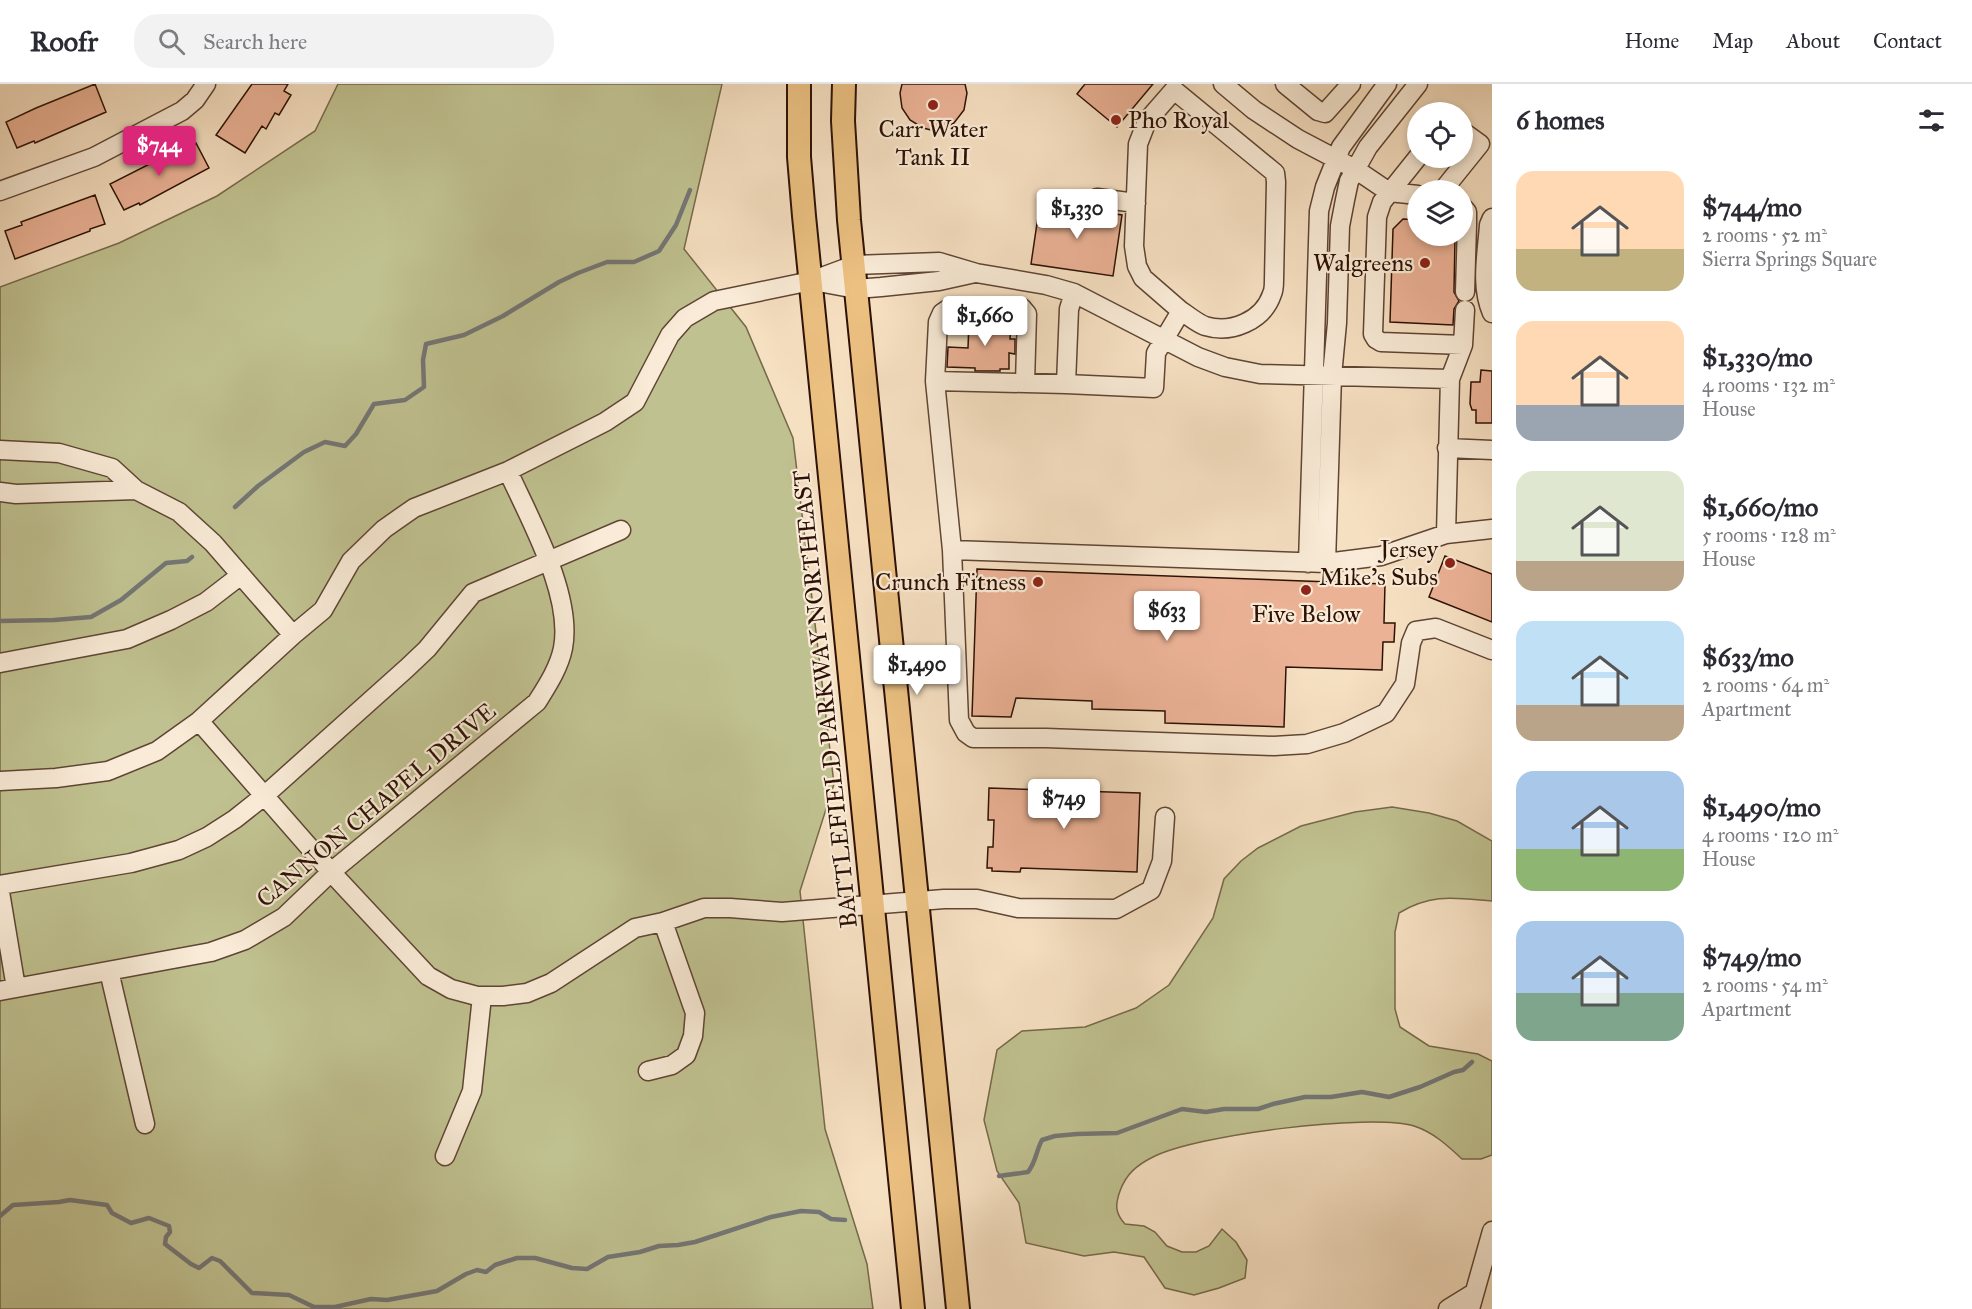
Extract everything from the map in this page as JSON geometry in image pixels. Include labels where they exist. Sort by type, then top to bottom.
[{"type":"main road","name":"BATTLEFIELD PARKWAY NORTHEAST","points":[[799,84],[799,157],[913,1309]]},
{"type":"main road","points":[[844,84],[845,154],[856,288],[958,1309]]},
{"type":"street","points":[[0,190],[94,157],[182,111],[195,100],[207,84]]},
{"type":"street","points":[[1223,84],[1263,116],[1298,139],[1355,169],[1389,192],[1407,194]]},
{"type":"street","points":[[1285,84],[1318,111],[1325,113],[1351,84]]},
{"type":"street","points":[[1317,563],[1313,375],[1319,211],[1325,187],[1341,147],[1388,84]]},
{"type":"street","points":[[1317,563],[1337,323],[1340,226],[1347,190],[1355,169],[1368,147],[1418,84]]},
{"type":"street","points":[[1176,87],[1275,173],[1272,295],[1263,309],[1242,325],[1218,329],[1202,325],[1181,311],[1143,278],[1137,266],[1134,246],[1138,144],[1147,121],[1176,87]]},
{"type":"street","points":[[1473,139],[1480,144],[1473,153]]},
{"type":"street","points":[[1409,168],[1382,202],[1377,217],[1373,334],[1381,342],[1463,345]]},
{"type":"street","points":[[1451,180],[1461,168]]},
{"type":"street","points":[[1097,198],[1136,203]]},
{"type":"street","points":[[1492,218],[1489,225],[1485,287],[1487,303],[1492,313]]},
{"type":"street","points":[[1446,534],[1450,379],[1463,345],[1466,246]]},
{"type":"street","points":[[0,781],[56,778],[108,771],[157,751],[199,721],[323,610],[351,561],[384,529],[414,508],[508,471],[605,422],[635,402],[670,335],[686,318],[714,301],[811,281],[854,265],[939,262],[976,273],[1046,285],[1074,293],[1198,357],[1239,370],[1260,374],[1450,379]]},
{"type":"street","points":[[811,281],[856,288],[939,281],[976,273]]},
{"type":"street","points":[[1066,384],[1069,309],[1074,293]]},
{"type":"street","points":[[1025,383],[1027,315],[1022,308],[951,307],[942,313],[938,321],[935,381],[952,550],[958,720],[966,733],[973,738],[1046,738],[1274,747],[1307,744],[1344,733],[1386,713],[1405,684],[1411,643],[1416,631],[1436,628],[1492,650]]},
{"type":"street","points":[[935,381],[1154,388],[1156,352],[1181,311]]},
{"type":"street","points":[[1447,448],[1492,450]]},
{"type":"street","points":[[0,450],[59,453],[112,468],[136,490],[179,512],[213,543],[293,635]]},
{"type":"street","name":"CANNON CHAPEL DRIVE","points":[[8,990],[211,952],[245,940],[284,917],[331,872],[537,702],[551,680],[563,649],[564,613],[556,580],[508,471]]},
{"type":"street","points":[[0,492],[16,494],[136,490]]},
{"type":"street","points":[[952,550],[1317,563],[1381,556],[1446,534],[1492,529]]},
{"type":"street","points":[[0,885],[131,863],[178,850],[207,837],[264,796],[427,649],[473,593],[621,530]]},
{"type":"street","points":[[0,663],[127,639],[206,602],[240,575]]},
{"type":"street","points":[[199,721],[331,872],[428,976],[451,989],[482,996],[527,993],[543,987],[635,928],[663,922],[704,908],[782,912],[944,899],[976,899],[1018,908],[1116,909],[1151,890],[1162,861],[1165,817]]},
{"type":"street","points":[[0,892],[8,990]]},
{"type":"street","points":[[648,1071],[672,1065],[686,1055],[693,1036],[695,1013],[663,922]]},
{"type":"street","points":[[109,971],[145,1124]]},
{"type":"street","points":[[445,1156],[472,1091],[482,996]]},
{"type":"street","points":[[1448,1309],[1472,1301],[1492,1231]]},
{"type":"green space","points":[[338,84],[722,84],[684,249],[746,327],[793,438],[834,784],[800,891],[825,1129],[867,1264],[873,1309],[0,1309],[0,287],[119,243],[217,196],[315,131]]},
{"type":"green space","points":[[1392,807],[1429,813],[1457,821],[1492,841],[1492,901],[1444,898],[1422,902],[1399,913],[1395,932],[1395,1009],[1400,1027],[1429,1046],[1478,1054],[1492,1061],[1492,1155],[1481,1159],[1462,1159],[1446,1144],[1414,1126],[1360,1122],[1282,1128],[1242,1134],[1174,1149],[1153,1157],[1133,1171],[1122,1185],[1117,1209],[1125,1224],[1144,1226],[1155,1232],[1167,1246],[1182,1252],[1196,1252],[1209,1246],[1222,1229],[1236,1242],[1247,1260],[1245,1278],[1194,1295],[1165,1288],[1144,1257],[1114,1252],[1084,1256],[1026,1243],[1019,1203],[997,1171],[984,1120],[997,1050],[1022,1031],[1085,1027],[1136,1008],[1169,985],[1213,918],[1224,879],[1241,861],[1258,848],[1301,826],[1355,812]]},
{"type":"building","points":[[95,84],[106,112],[35,143],[34,141],[17,148],[6,122]]},
{"type":"building","points":[[252,84],[288,84],[284,91],[291,95],[279,115],[275,113],[266,129],[262,126],[245,153],[216,135]]},
{"type":"building","name":"Carr Water Tank II","points":[[902,84],[965,84],[967,93],[964,110],[954,123],[947,127],[931,130],[923,128],[910,120],[902,108],[900,93]]},
{"type":"building","points":[[1085,84],[1153,84],[1117,127],[1077,94]]},
{"type":"building","points":[[196,143],[209,168],[140,205],[139,203],[124,210],[110,184],[181,148],[182,150]]},
{"type":"building","points":[[95,195],[105,224],[15,259],[5,231],[22,225],[21,222]]},
{"type":"building","points":[[1040,203],[1122,215],[1113,276],[1031,264]]},
{"type":"building","name":"Walgreens","points":[[1403,219],[1407,219],[1407,246],[1455,246],[1454,292],[1459,301],[1454,309],[1453,325],[1390,322],[1393,229]]},
{"type":"building","points":[[1002,319],[1002,322],[1011,322],[1010,339],[1015,339],[1015,354],[1009,353],[1009,369],[975,371],[975,368],[947,367],[948,347],[968,348],[969,321]]},
{"type":"building","points":[[1481,370],[1492,371],[1492,423],[1476,423],[1476,410],[1472,410],[1470,404],[1471,382],[1480,382]]},
{"type":"building","points":[[1445,556],[1492,574],[1492,622],[1429,597]]},
{"type":"building","points":[[977,569],[1385,584],[1384,623],[1395,623],[1394,642],[1383,642],[1382,670],[1286,667],[1284,727],[1165,723],[1165,711],[1092,709],[1092,701],[1016,698],[1011,717],[972,716]]},
{"type":"building","points":[[989,788],[1140,793],[1137,872],[1021,868],[1020,872],[992,871],[992,868],[987,868],[988,847],[993,847],[994,820],[988,820]]},
{"type":"waterway","points":[[235,507],[258,486],[304,452],[325,442],[345,446],[356,434],[374,404],[405,400],[424,387],[423,360],[426,344],[464,335],[503,316],[578,273],[607,262],[634,262],[659,251],[676,225],[690,190]]},
{"type":"waterway","points":[[0,621],[91,617],[121,600],[166,563],[187,561],[192,557]]},
{"type":"waterway","points":[[999,1176],[1028,1172],[1042,1140],[1055,1136],[1117,1133],[1182,1109],[1206,1112],[1224,1109],[1258,1109],[1305,1097],[1331,1097],[1362,1092],[1389,1097],[1463,1070],[1472,1062]]},
{"type":"waterway","points":[[0,1216],[13,1205],[70,1200],[107,1205],[112,1213],[131,1223],[149,1218],[169,1226],[170,1232],[165,1244],[199,1268],[212,1258],[220,1261],[252,1293],[289,1295],[314,1307],[335,1307],[371,1299],[387,1300],[437,1291],[466,1274],[477,1270],[486,1272],[495,1265],[517,1258],[535,1258],[572,1268],[587,1269],[608,1257],[640,1252],[659,1246],[695,1242],[771,1217],[801,1211],[819,1212],[831,1219],[845,1220]]},
{"type":"place","name":"Carr Water Tank II","points":[[933,105]]},
{"type":"place","name":"Pho Royal","points":[[1116,120]]},
{"type":"place","name":"Walgreens","points":[[1425,263]]},
{"type":"place","name":"Jersey Mike's Subs","points":[[1450,563]]},
{"type":"place","name":"Crunch Fitness","points":[[1038,582]]},
{"type":"place","name":"Five Below","points":[[1306,590]]}]
